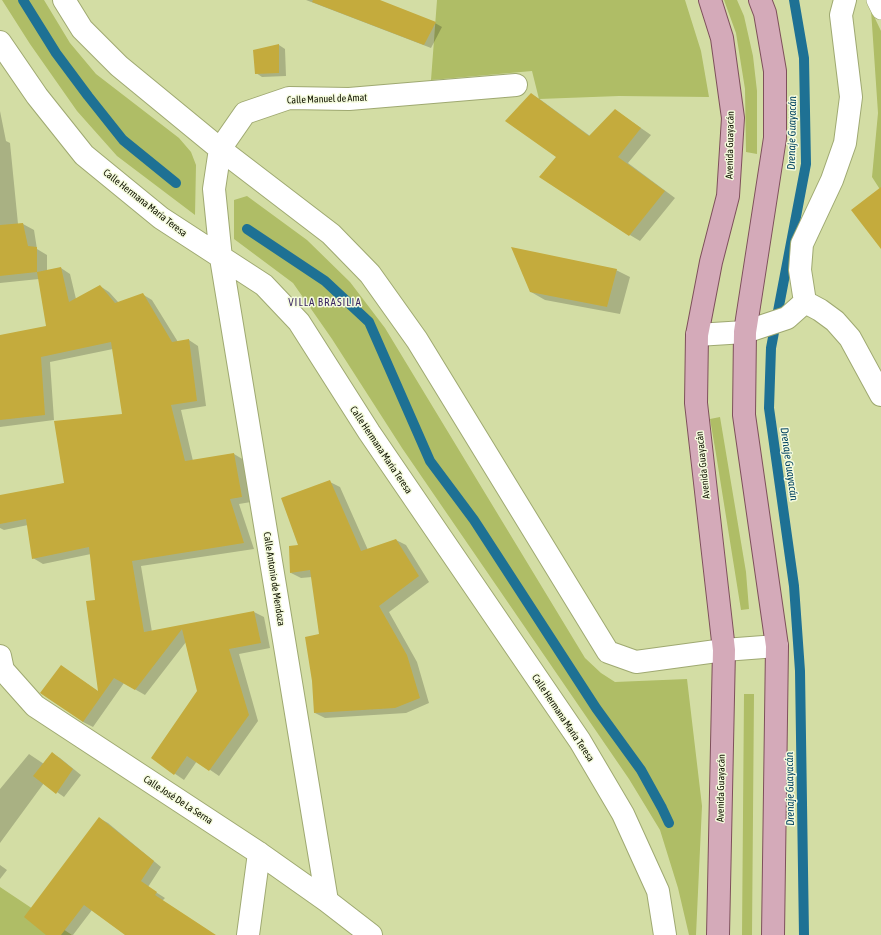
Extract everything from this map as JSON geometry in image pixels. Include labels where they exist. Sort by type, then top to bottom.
[{"type":"main road","name":"Avenida Guayacán","points":[[710,0],[722,38],[733,118],[728,196],[711,262],[697,335],[696,403],[724,650],[718,935]]},
{"type":"main road","points":[[760,0],[765,12],[775,71],[776,138],[745,332],[744,415],[777,646],[773,935]]},
{"type":"street","points":[[64,0],[82,29],[119,66],[220,149],[331,234],[370,274],[418,340],[608,652],[636,662],[724,650],[777,646]]},
{"type":"street","points":[[805,302],[800,270],[802,244],[832,180],[845,143],[851,96],[841,16],[845,0]]},
{"type":"street","name":"Calle Hermana Maria Teresa","points":[[0,42],[37,96],[84,155],[161,218],[264,286],[299,322],[369,432],[580,741],[623,814],[658,891],[665,935]]},
{"type":"street","name":"Calle Manuel de Amat","points":[[221,258],[214,189],[220,149],[245,113],[289,98],[349,99],[516,85]]},
{"type":"street","name":"Calle Antonio de Mendoza","points":[[221,258],[327,901]]},
{"type":"street","points":[[697,335],[745,332],[787,318],[805,302]]},
{"type":"street","points":[[805,302],[820,310],[835,321],[850,338],[881,395]]},
{"type":"street","name":"Calle José De La Serna","points":[[0,656],[3,670],[35,706],[259,853],[327,901],[371,935]]},
{"type":"street","points":[[248,935],[259,853]]},
{"type":"lane","points":[[876,0],[881,10]]},
{"type":"green space","points":[[2,0],[44,0],[70,43],[96,74],[179,138],[191,152],[196,165],[195,215],[117,156],[77,111],[30,44]]},
{"type":"green space","points":[[437,0],[685,0],[701,51],[709,97],[619,96],[539,99],[532,71],[431,80]]},
{"type":"green space","points":[[724,0],[737,0],[744,16],[753,56],[757,91],[757,154],[746,152],[745,89],[736,33]]},
{"type":"green space","points":[[871,10],[881,31],[881,191],[872,177],[878,113]]},
{"type":"green space","points":[[247,196],[307,240],[350,282],[385,328],[585,658],[601,673],[615,682],[687,679],[702,806],[696,935],[689,935],[678,888],[660,830],[629,779],[402,448],[332,339],[293,283],[234,239],[234,200]]},
{"type":"green space","points":[[720,417],[746,572],[749,609],[741,610],[710,419]]},
{"type":"green space","points":[[744,694],[754,694],[752,935],[742,935]]},
{"type":"green space","points":[[0,887],[72,935],[0,935]]},
{"type":"building","points":[[313,0],[380,0],[436,22],[424,45],[312,2]]},
{"type":"building","points":[[279,44],[279,73],[255,74],[253,50]]},
{"type":"building","points":[[531,93],[589,136],[615,109],[641,128],[618,157],[665,191],[629,236],[539,177],[556,157],[505,121]]},
{"type":"building","points":[[881,187],[881,249],[851,210]]},
{"type":"building","points":[[23,223],[28,246],[37,247],[37,272],[0,276],[0,225]]},
{"type":"building","points":[[511,247],[617,269],[607,307],[530,292]]},
{"type":"building","points":[[61,267],[69,302],[100,285],[115,303],[143,293],[172,342],[189,339],[197,401],[171,405],[185,461],[234,453],[242,497],[230,499],[244,543],[132,561],[144,632],[254,611],[261,643],[229,649],[249,715],[209,771],[187,756],[174,775],[151,758],[197,691],[182,629],[135,690],[114,678],[83,722],[40,693],[61,665],[98,691],[86,601],[95,600],[89,547],[32,559],[26,519],[0,524],[0,495],[64,483],[54,421],[122,414],[111,342],[41,357],[45,415],[0,420],[0,335],[46,326],[37,272]]},
{"type":"building","points":[[330,480],[361,551],[396,539],[419,576],[379,606],[407,655],[420,698],[395,708],[314,713],[312,681],[305,637],[319,634],[310,570],[290,573],[289,546],[298,545],[281,498]]},
{"type":"building","points":[[52,752],[73,769],[56,794],[33,776]]},
{"type":"building","points":[[99,817],[154,861],[141,881],[157,892],[155,895],[216,935],[125,935],[84,905],[61,935],[46,935],[24,917]]},
{"type":"waterway","points":[[23,0],[56,53],[123,140],[176,183]]},
{"type":"waterway","name":"Drenaje Guayacán","points":[[794,0],[804,58],[806,164],[771,348],[769,408],[794,586],[800,671],[804,935]]},
{"type":"waterway","points":[[247,229],[325,281],[369,322],[430,461],[474,520],[596,708],[641,770],[669,823]]},
{"type":"district","name":"VILLA BRASILIA","points":[[325,303]]}]
